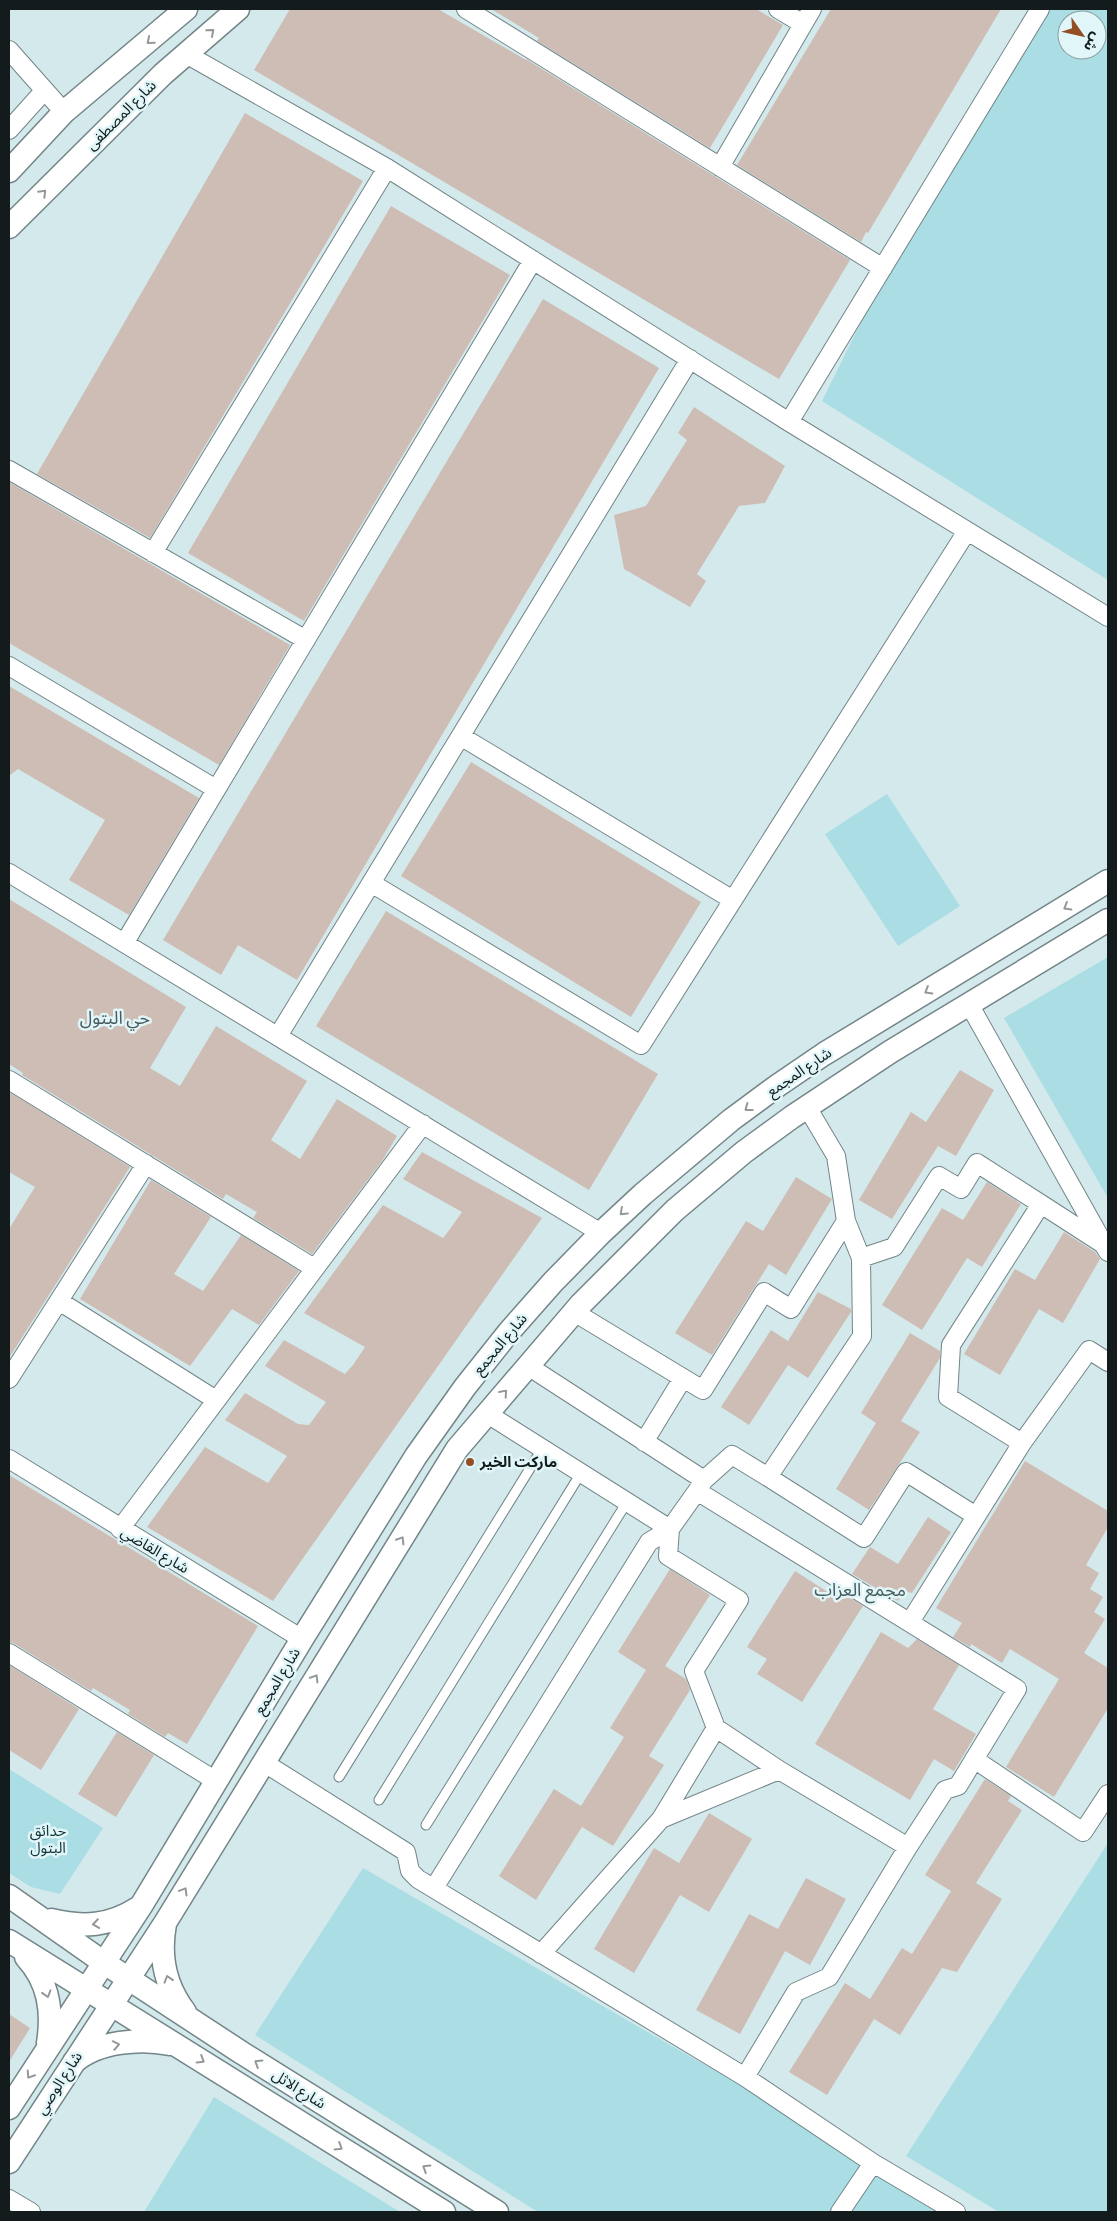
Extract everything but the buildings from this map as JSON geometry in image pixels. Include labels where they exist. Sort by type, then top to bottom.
[{"type":"street","points":[[9,171],[64,112],[186,9]]},
{"type":"street","name":"شارع المصطفى","points":[[9,227],[163,74],[238,9]]},
{"type":"street","points":[[466,9],[883,268]]},
{"type":"street","points":[[778,9],[803,24]]},
{"type":"street","points":[[720,167],[812,9]]},
{"type":"street","points":[[789,422],[1040,9]]},
{"type":"street","points":[[9,50],[64,112]]},
{"type":"street","points":[[186,54],[387,168],[789,422],[1108,617]]},
{"type":"street","points":[[9,130],[44,91]]},
{"type":"street","points":[[154,553],[387,168]]},
{"type":"street","points":[[125,942],[533,260]]},
{"type":"street","points":[[278,1036],[462,737],[690,360]]},
{"type":"street","points":[[9,470],[306,640]]},
{"type":"street","points":[[371,883],[641,1045],[967,531]]},
{"type":"street","points":[[9,666],[216,789]]},
{"type":"street","points":[[462,737],[733,900]]},
{"type":"street","points":[[9,873],[601,1233]]},
{"type":"street","name":"شارع المجمع","points":[[106,1984],[136,1913],[302,1639],[416,1456],[508,1333],[601,1233],[686,1156],[777,1086],[832,1049],[1108,881]]},
{"type":"street","name":"شارع المجمع","points":[[106,1984],[160,1930],[457,1449],[486,1413],[611,1272],[675,1210],[744,1152],[807,1107],[890,1052],[1108,920]]},
{"type":"street","points":[[970,1004],[1106,1248]]},
{"type":"street","points":[[9,1080],[314,1268]]},
{"type":"street","points":[[768,1477],[862,1336],[861,1258],[846,1221],[836,1156],[807,1107]]},
{"type":"street","points":[[120,1529],[422,1124]]},
{"type":"street","points":[[861,1258],[894,1247],[939,1176],[961,1189],[977,1163],[1042,1204],[1106,1248]]},
{"type":"street","points":[[9,1379],[146,1164]]},
{"type":"street","points":[[1022,1444],[948,1397],[951,1345],[1042,1204]]},
{"type":"street","points":[[574,1312],[704,1390],[764,1292],[791,1309],[846,1221]]},
{"type":"street","points":[[59,1301],[216,1400]]},
{"type":"street","points":[[910,1622],[1022,1444],[1090,1350],[1108,1362]]},
{"type":"street","points":[[528,1366],[644,1442],[700,1486],[1017,1690],[958,1786],[945,1790],[829,1977],[796,1992],[744,2077]]},
{"type":"street","points":[[644,1442],[683,1378]]},
{"type":"street","points":[[448,1411],[444,1423],[449,1432],[458,1435],[472,1431]]},
{"type":"street","points":[[486,1413],[670,1529]]},
{"type":"street","points":[[416,1456],[431,1450],[440,1453],[445,1461],[443,1473]]},
{"type":"street","points":[[434,1888],[649,1542],[670,1529],[700,1486],[732,1455],[864,1538],[906,1472],[976,1516]]},
{"type":"street","name":"شارع القاضي","points":[[9,1459],[120,1529],[302,1639]]},
{"type":"street","points":[[670,1529],[668,1556],[739,1600],[694,1671],[716,1728],[779,1770],[908,1847]]},
{"type":"street","points":[[9,1653],[216,1781]]},
{"type":"street","points":[[287,1665],[282,1684],[265,1720],[266,1724],[271,1728],[277,1727],[296,1708]]},
{"type":"street","points":[[541,1954],[661,1820],[716,1728]]},
{"type":"street","points":[[974,1760],[1083,1832],[1108,1794]]},
{"type":"street","points":[[263,1762],[406,1852],[410,1871],[418,1879],[744,2077],[873,2163],[956,2212]]},
{"type":"street","points":[[661,1820],[779,1770]]},
{"type":"street","points":[[9,1896],[43,1918],[106,1984]]},
{"type":"street","points":[[43,1918],[76,1926],[93,1926],[136,1913],[138,1927],[143,1932],[150,1934],[160,1930],[166,1975],[176,1999],[192,2020]]},
{"type":"street","points":[[17,1946],[37,1952],[47,1943],[51,1932],[43,1918]]},
{"type":"street","points":[[17,1946],[45,1964],[106,1984]]},
{"type":"street","points":[[17,1946],[33,1964],[46,1990],[54,2037],[68,2030],[75,2033],[78,2038],[75,2056],[118,2044],[157,2041],[177,2045]]},
{"type":"street","name":"شارع الاثل","points":[[106,1984],[165,2003],[497,2212]]},
{"type":"street","name":"شارع الاثل","points":[[106,1984],[148,2028],[443,2212]]},
{"type":"street","name":"شارع الوصي","points":[[9,2108],[54,2037],[106,1984]]},
{"type":"street","name":"شارع الوصي","points":[[9,2162],[75,2056],[106,1984]]},
{"type":"street","points":[[177,2045],[170,2039],[167,2033],[169,2026],[179,2017],[192,2020]]},
{"type":"street","points":[[840,2212],[873,2163]]},
{"type":"street","points":[[443,2212],[457,2188]]},
{"type":"street","points":[[9,2199],[31,2212]]},
{"type":"lane","points":[[339,1777],[542,1449]]},
{"type":"lane","points":[[379,1800],[581,1473]]},
{"type":"lane","points":[[426,1825],[626,1502]]},
{"type":"green space","points":[[1047,9],[1108,9],[1108,580],[822,401],[868,308]]},
{"type":"green space","points":[[887,794],[960,906],[898,946],[825,834]]},
{"type":"green space","points":[[1108,957],[1108,1198],[1004,1018]]},
{"type":"green space","name":"حدائق البتول","points":[[9,1769],[103,1828],[60,1894],[31,1887],[9,1873]]},
{"type":"green space","points":[[1108,1843],[1108,2212],[999,2212],[906,2156]]},
{"type":"green space","points":[[363,1868],[889,2171],[956,2212],[538,2212],[255,2035]]},
{"type":"green space","points":[[214,2097],[400,2212],[144,2212]]},
{"type":"place","name":"ماركت الخير","points":[[470,1462]]},
{"type":"district","name":"حي البتول","points":[[115,1018]]},
{"type":"district","name":"مجمع العزاب","points":[[860,1590]]}]
